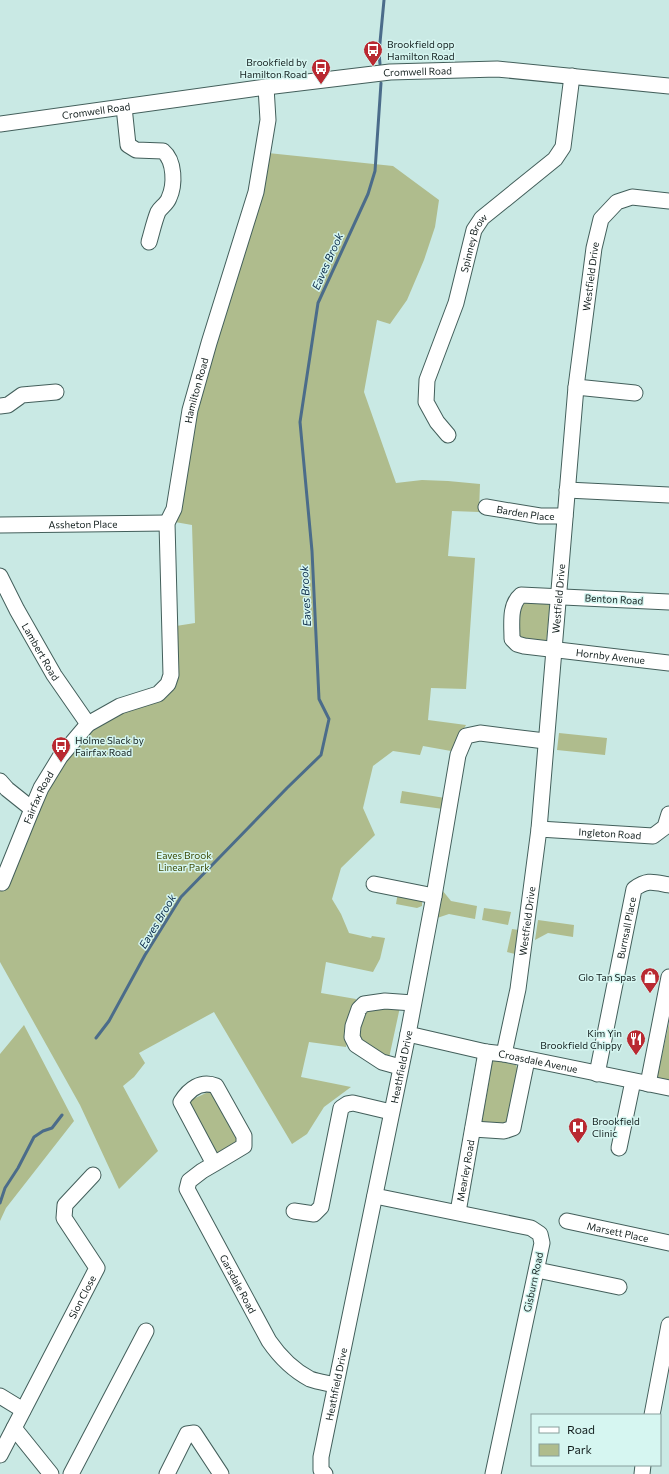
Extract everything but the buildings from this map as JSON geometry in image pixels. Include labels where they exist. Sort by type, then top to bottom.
[{"type":"street","name":"Cromwell Road","points":[[0,124],[266,87],[390,72],[497,69],[669,86]]},
{"type":"street","name":"Spinney Brow","points":[[448,435],[437,422],[426,402],[427,380],[456,303],[474,230],[482,218],[555,158],[563,147],[572,76]]},
{"type":"street","name":"Hamilton Road","points":[[158,694],[168,684],[171,675],[167,523],[174,509],[190,410],[208,343],[256,192],[268,120],[266,87]]},
{"type":"street","points":[[124,107],[128,145],[136,150],[164,151],[170,160],[172,168],[171,192],[168,199],[159,210],[149,242]]},
{"type":"street","name":"Westfield Drive","points":[[504,1054],[518,989],[539,829],[545,741],[576,386],[594,248],[601,219],[617,202],[632,196],[669,201]]},
{"type":"street","points":[[576,386],[635,393]]},
{"type":"street","points":[[0,406],[8,405],[22,394],[56,392]]},
{"type":"street","points":[[567,490],[669,495]]},
{"type":"street","name":"Barden Place","points":[[486,507],[540,516],[565,516]]},
{"type":"street","name":"Assheton Place","points":[[0,525],[167,523]]},
{"type":"street","name":"Lambert Road","points":[[0,576],[17,610],[54,675],[88,724]]},
{"type":"street","name":"Benton Road","points":[[553,650],[517,644],[512,639],[512,610],[515,600],[521,595],[669,602]]},
{"type":"street","name":"Hornby Avenue","points":[[553,650],[669,663]]},
{"type":"street","name":"Fairfax Road","points":[[2,883],[41,788],[60,757],[88,724],[120,706],[158,694]]},
{"type":"street","name":"Heathfield Drive","points":[[325,1474],[321,1470],[320,1457],[408,1034],[434,896],[458,755],[466,736],[480,733],[545,741]]},
{"type":"street","points":[[0,781],[7,789],[32,809]]},
{"type":"street","name":"Ingleton Road","points":[[539,829],[653,836],[665,827],[669,814]]},
{"type":"street","name":"Burnsall Place","points":[[597,1074],[634,889],[643,883],[652,882],[669,885]]},
{"type":"street","points":[[374,884],[434,896]]},
{"type":"street","points":[[648,1084],[669,977]]},
{"type":"street","points":[[400,1067],[382,1062],[356,1045],[352,1037],[353,1026],[359,1009],[364,1004],[385,1001],[413,1003]]},
{"type":"street","name":"Croasdale Avenue","points":[[408,1034],[486,1052],[504,1054],[527,1060],[669,1088]]},
{"type":"street","name":"Mearley Road","points":[[458,1212],[486,1052]]},
{"type":"street","name":"Mearley Road","points":[[473,1129],[504,1131],[513,1128],[527,1060]]},
{"type":"street","points":[[619,1148],[633,1081]]},
{"type":"street","name":"Garsdale Road","points":[[214,1164],[181,1102],[187,1093],[203,1084],[211,1084],[216,1086],[244,1136],[244,1146],[214,1164],[202,1171],[189,1182],[187,1189],[265,1334],[277,1352],[285,1361],[312,1379],[335,1385]]},
{"type":"street","points":[[294,1211],[314,1214],[321,1207],[341,1108],[347,1104],[353,1103],[391,1112]]},
{"type":"street","name":"Sion Close","points":[[0,1454],[97,1268],[64,1218],[65,1205],[93,1175]]},
{"type":"street","name":"Gisburn Road","points":[[375,1196],[531,1228],[540,1234],[542,1243],[493,1474]]},
{"type":"street","name":"Marsett Place","points":[[568,1221],[669,1243]]},
{"type":"street","points":[[536,1270],[619,1287]]},
{"type":"street","points":[[652,1414],[664,1377],[669,1325]]},
{"type":"street","points":[[71,1474],[146,1331]]},
{"type":"street","points":[[0,1396],[23,1410]]},
{"type":"street","points":[[14,1428],[51,1474]]},
{"type":"street","points":[[167,1474],[187,1434],[194,1433],[221,1474]]},
{"type":"green space","name":"Eaves Brook Linear Park","points":[[268,153],[393,166],[439,200],[435,227],[424,260],[407,300],[390,324],[377,320],[364,392],[396,483],[422,480],[480,484],[479,512],[452,511],[448,556],[475,558],[466,689],[431,688],[428,720],[466,725],[451,751],[423,746],[420,755],[393,751],[373,766],[363,808],[375,835],[341,868],[332,899],[341,914],[349,933],[371,938],[372,936],[385,938],[380,959],[373,972],[326,962],[321,993],[356,999],[346,1047],[309,1042],[301,1077],[351,1087],[324,1107],[307,1134],[292,1144],[214,1012],[139,1053],[145,1063],[134,1077],[123,1086],[158,1151],[119,1189],[80,1105],[0,962],[0,888],[61,764],[109,714],[167,697],[175,678],[176,626],[195,623],[192,525],[175,522],[209,343]]},
{"type":"green space","points":[[526,600],[550,602],[546,646],[521,642],[516,634],[520,604]]},
{"type":"green space","points":[[559,733],[607,738],[605,755],[557,750]]},
{"type":"green space","points":[[402,791],[445,798],[443,809],[400,803]]},
{"type":"green space","points":[[442,890],[451,901],[477,906],[475,919],[449,914],[437,918]]},
{"type":"green space","points":[[398,892],[421,899],[422,906],[417,908],[396,904]]},
{"type":"green space","points":[[484,908],[511,912],[508,925],[482,920]]},
{"type":"green space","points":[[538,920],[574,925],[573,937],[548,933],[535,940]]},
{"type":"green space","points":[[512,929],[519,930],[515,954],[507,952]]},
{"type":"green space","points":[[400,1007],[389,1058],[357,1040],[365,1009]]},
{"type":"green space","points":[[669,1023],[669,1083],[657,1078]]},
{"type":"green space","points":[[24,1025],[74,1121],[6,1208],[0,1221],[0,1054]]},
{"type":"green space","points":[[494,1060],[516,1065],[518,1071],[507,1123],[484,1124],[479,1119],[490,1065]]},
{"type":"green space","points":[[213,1092],[239,1142],[235,1147],[215,1154],[188,1109],[189,1101],[206,1093]]},
{"type":"waterway","name":"Eaves Brook","points":[[380,64],[379,53],[384,0]]},
{"type":"waterway","name":"Eaves Brook","points":[[96,1038],[109,1021],[145,955],[181,897],[321,755],[329,719],[319,699],[312,551],[300,422],[318,303],[368,194],[375,171],[381,83]]},
{"type":"waterway","points":[[0,1203],[5,1188],[18,1168],[34,1137],[43,1131],[52,1128],[62,1115]]},
{"type":"place","name":"Brookfield opp Hamilton Road","points":[[373,67]]},
{"type":"place","name":"Brookfield by Hamilton Road","points":[[321,85]]},
{"type":"place","name":"Holme Slack by Fairfax Road","points":[[61,763]]},
{"type":"place","name":"Glo Tan Spas","points":[[650,994]]},
{"type":"place","name":"Kim Yin Brookfield Chippy","points":[[636,1056]]},
{"type":"place","name":"Brookfield Clinic","points":[[578,1144]]}]
